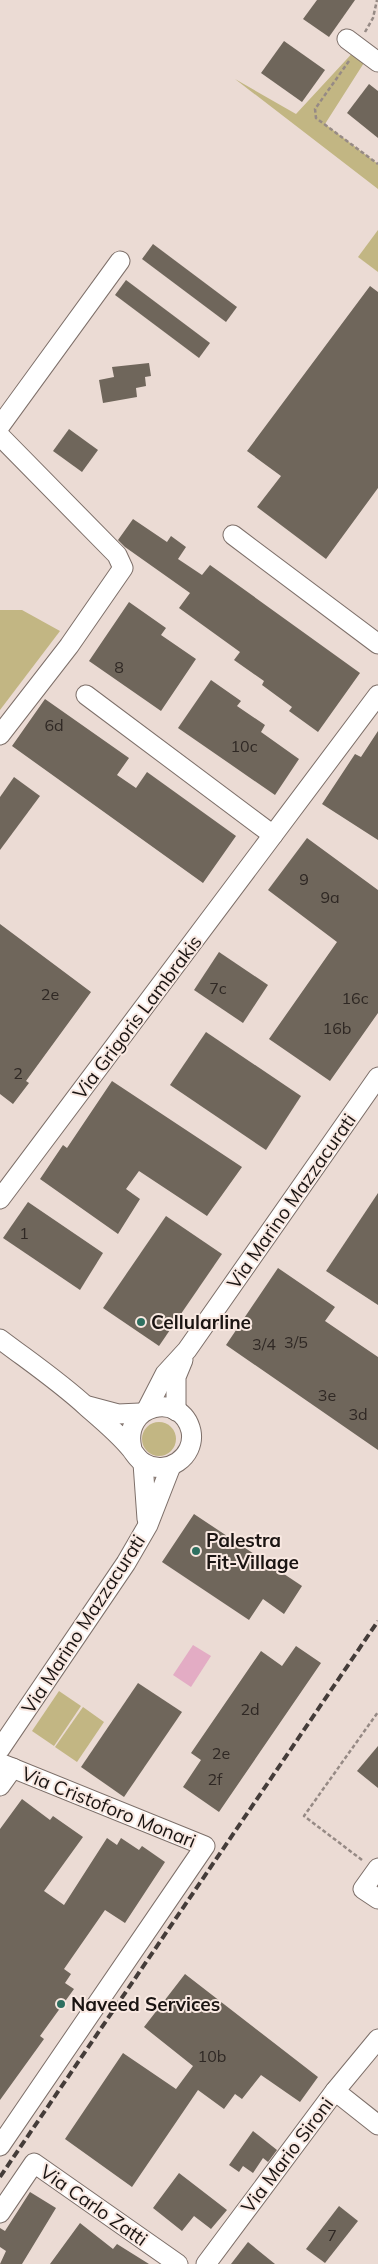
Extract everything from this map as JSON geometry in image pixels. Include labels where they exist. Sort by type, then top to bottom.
[{"type":"street","points":[[353,43],[378,62]]},
{"type":"street","points":[[0,426],[120,261]]},
{"type":"street","points":[[0,436],[117,556],[123,568],[69,646],[0,735]]},
{"type":"street","points":[[233,535],[378,644]]},
{"type":"street","name":"Via Grigoris Lambrakis","points":[[0,1199],[378,694]]},
{"type":"street","points":[[86,695],[273,835]]},
{"type":"street","name":"Via Marino Mazzacurati","points":[[148,1525],[137,1456],[130,1430],[144,1411],[165,1374],[188,1350],[378,1077]]},
{"type":"street","points":[[0,1339],[87,1406],[137,1456],[162,1468],[171,1466]]},
{"type":"street","name":"Via Marino Mazzacurati","points":[[0,1749],[126,1563],[148,1525],[171,1466],[184,1457],[191,1441],[188,1424],[176,1411],[176,1377],[188,1350]]},
{"type":"street","points":[[87,1406],[118,1414],[144,1411],[157,1406],[167,1407],[176,1411]]},
{"type":"street","name":"Via Cristoforo Monari","points":[[0,1786],[6,1765],[205,1846],[0,2146]]},
{"type":"street","points":[[370,1894],[377,1869]]},
{"type":"street","points":[[335,2090],[378,2039]]},
{"type":"street","name":"Via Mario Sironi","points":[[206,2264],[335,2090],[378,2125]]},
{"type":"street","name":"Via Carlo Zatti","points":[[0,2213],[34,2163],[178,2264]]},
{"type":"path","points":[[377,0],[373,18],[353,43],[314,109],[314,113],[316,118],[378,164]]},
{"type":"path","points":[[377,1869],[304,1816],[378,1712]]},
{"type":"shaded area","points":[[358,47],[369,55],[325,124],[378,164],[378,189],[235,79],[296,114]]},
{"type":"shaded area","points":[[378,230],[378,272],[358,257]]},
{"type":"shaded area","points":[[0,610],[22,610],[60,631],[0,710]]},
{"type":"shaded area","points":[[159,1422],[166,1423],[171,1427],[175,1432],[175,1446],[171,1451],[166,1455],[159,1456],[152,1455],[147,1451],[143,1446],[142,1439],[143,1432],[147,1427],[152,1423]]},
{"type":"shaded area","points":[[193,1645],[211,1656],[191,1687],[173,1675]]},
{"type":"shaded area","points":[[59,1691],[81,1706],[54,1746],[32,1731]]},
{"type":"shaded area","points":[[83,1707],[104,1722],[77,1762],[55,1747]]},
{"type":"building","points":[[317,0],[355,0],[329,37],[303,19]]},
{"type":"building","points":[[284,41],[325,70],[302,102],[261,73]]},
{"type":"building","points":[[369,84],[378,91],[378,138],[347,113]]},
{"type":"building","points":[[153,244],[237,307],[226,322],[142,259]]},
{"type":"building","points":[[126,280],[210,343],[199,358],[115,295]]},
{"type":"building","points":[[370,286],[378,292],[378,488],[326,559],[257,507],[281,476],[247,451]]},
{"type":"building","points":[[149,363],[151,376],[145,377],[146,386],[136,388],[137,397],[103,403],[99,380],[114,377],[112,367]]},
{"type":"building","points":[[69,429],[98,450],[82,472],[53,451]]},
{"type":"building","points":[[133,519],[167,542],[171,536],[186,547],[178,559],[202,575],[210,565],[360,673],[318,732],[289,711],[292,707],[262,685],[264,681],[234,660],[240,652],[179,608],[190,593],[118,540]]},
{"type":"building","points":[[129,602],[166,628],[161,635],[196,659],[161,711],[89,661]]},
{"type":"building","points":[[211,680],[241,701],[237,706],[265,725],[261,732],[299,759],[275,795],[178,728]]},
{"type":"building","points":[[45,699],[129,758],[117,775],[136,788],[147,772],[236,836],[203,883],[12,746]]},
{"type":"building","points":[[378,731],[378,840],[322,804],[355,754],[361,757]]},
{"type":"building","points":[[14,777],[40,796],[0,850],[0,797]]},
{"type":"building","points":[[307,838],[378,890],[378,1013],[330,1081],[269,1039],[337,942],[268,890]]},
{"type":"building","points":[[0,924],[91,992],[26,1081],[29,1083],[13,1104],[0,1094]]},
{"type":"building","points":[[219,952],[268,985],[243,1023],[194,990]]},
{"type":"building","points":[[206,1032],[301,1096],[266,1150],[170,1085]]},
{"type":"building","points":[[112,1081],[242,1167],[207,1216],[139,1171],[126,1189],[140,1199],[118,1234],[40,1179],[63,1145],[67,1148]]},
{"type":"building","points":[[378,1193],[378,1305],[326,1271]]},
{"type":"building","points":[[28,1202],[103,1253],[80,1290],[3,1238]]},
{"type":"building","points":[[166,1216],[222,1254],[159,1346],[103,1308]]},
{"type":"building","points":[[278,1268],[335,1307],[325,1321],[378,1357],[378,1450],[226,1345]]},
{"type":"building","points":[[194,1514],[302,1586],[284,1614],[263,1599],[249,1620],[162,1562]]},
{"type":"building","points":[[296,1646],[321,1663],[219,1812],[183,1787],[201,1760],[191,1753],[261,1651],[282,1666]]},
{"type":"building","points":[[138,1683],[182,1712],[124,1797],[81,1767]]},
{"type":"building","points":[[378,1746],[378,1788],[357,1771]]},
{"type":"building","points":[[22,1799],[50,1820],[53,1816],[83,1837],[44,1891],[64,1905],[107,1838],[117,1845],[121,1838],[139,1850],[142,1846],[165,1862],[125,1923],[105,1910],[64,1969],[71,1974],[65,1983],[74,1989],[40,2036],[44,2039],[0,2100],[0,1829]]},
{"type":"building","points":[[185,1974],[318,2077],[300,2102],[261,2075],[242,2099],[235,2094],[224,2109],[198,2090],[132,2187],[65,2139],[123,2053],[176,2089],[193,2066],[144,2027]]},
{"type":"building","points":[[253,2131],[277,2150],[268,2162],[263,2158],[253,2173],[243,2166],[239,2172],[229,2165]]},
{"type":"building","points":[[179,2173],[227,2210],[211,2229],[194,2216],[182,2231],[153,2208]]},
{"type":"building","points":[[30,2192],[56,2208],[22,2264],[0,2264],[6,2251],[0,2247],[0,2228],[5,2231]]},
{"type":"building","points":[[339,2206],[358,2221],[325,2263],[306,2249]]},
{"type":"building","points":[[80,2223],[113,2249],[117,2244],[149,2264],[50,2264]]},
{"type":"building","points":[[248,2242],[275,2264],[231,2264]]},
{"type":"railway","points":[[0,2177],[378,1621]]},
{"type":"place","name":"Cellularline","points":[[141,1322]]},
{"type":"place","name":"Palestra Fit-Village","points":[[196,1551]]},
{"type":"place","name":"Naveed Services","points":[[61,2004]]}]
